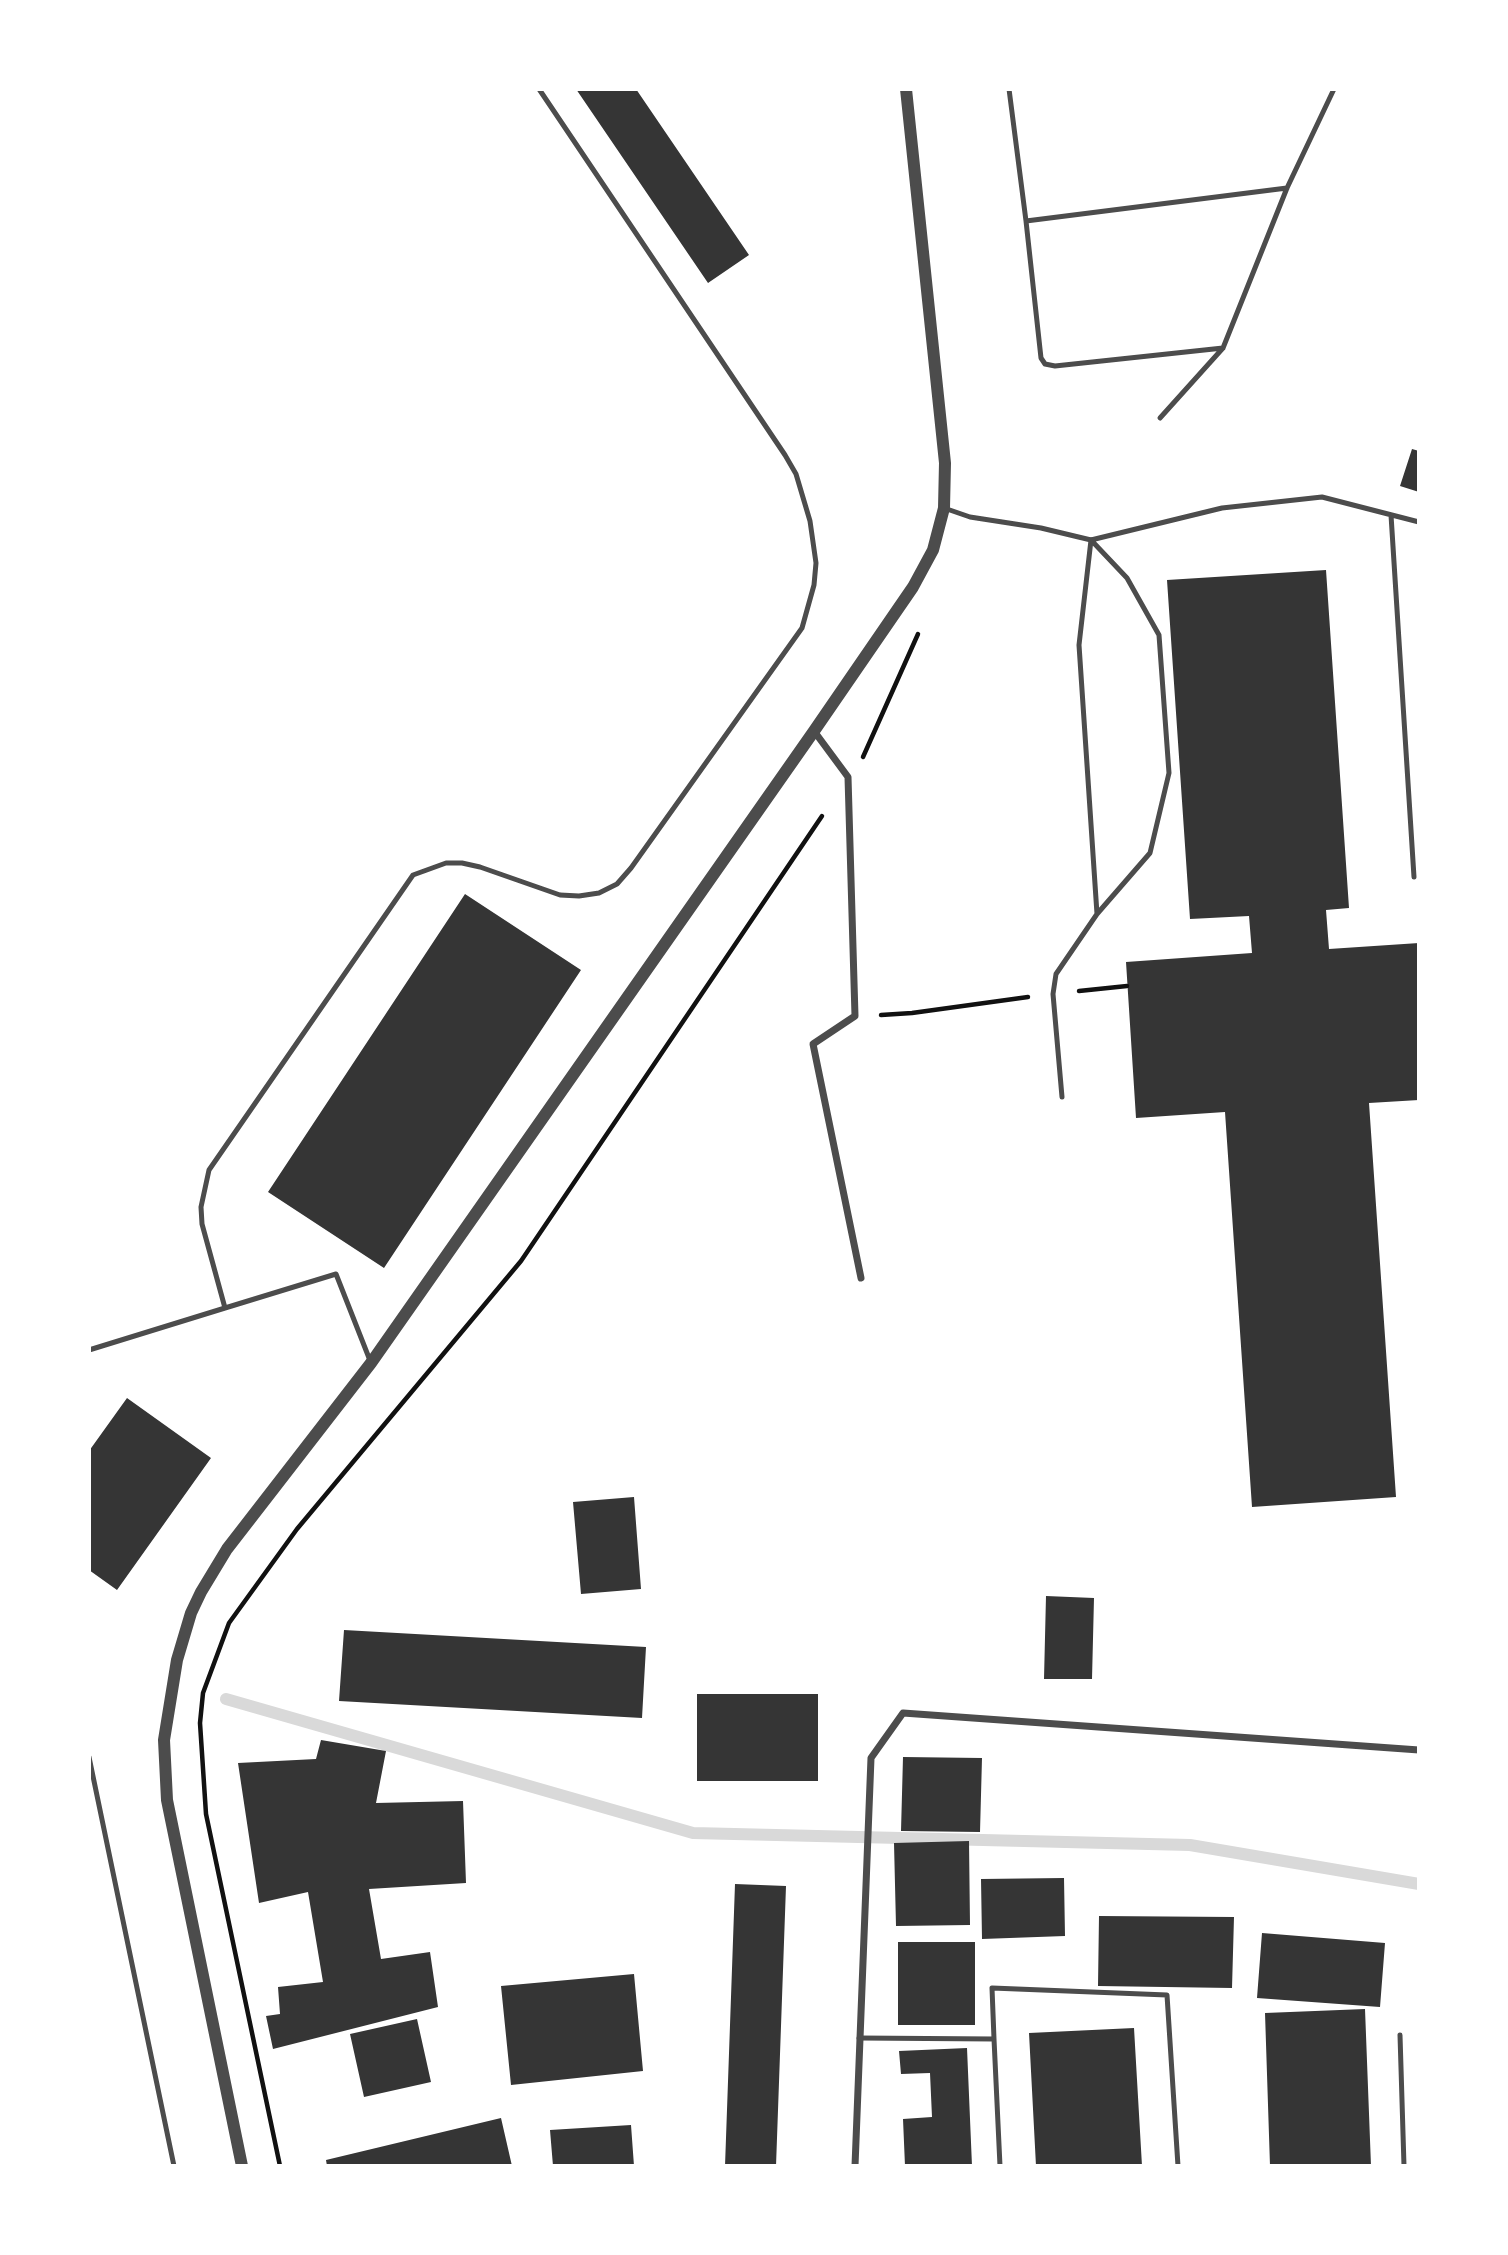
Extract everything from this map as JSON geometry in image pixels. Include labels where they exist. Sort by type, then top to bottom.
[{"type":"street","points":[[242,2166],[167,1800],[164,1740],[177,1660],[191,1613],[227,1549],[371,1363],[814,731],[913,587],[933,550],[944,508],[945,463],[906,89]]},
{"type":"street","points":[[814,731],[848,777],[855,1016],[813,1044],[861,1278]]},
{"type":"street","points":[[855,2166],[871,1758],[903,1713],[1419,1750]]},
{"type":"lane","points":[[225,1308],[202,1224],[201,1206],[209,1170],[413,875],[446,863],[462,863],[560,895],[599,893],[617,884],[631,869],[802,628],[808,608],[816,563],[810,521],[796,474],[539,89]]},
{"type":"lane","points":[[1009,89],[1041,358],[1045,364],[1055,366],[1223,348]]},
{"type":"lane","points":[[1160,418],[1223,348],[1287,188],[1334,89]]},
{"type":"lane","points":[[1026,221],[1287,188]]},
{"type":"lane","points":[[944,508],[970,517],[1041,528],[1091,540],[1222,508],[1322,497],[1419,522]]},
{"type":"lane","points":[[1391,515],[1414,877]]},
{"type":"lane","points":[[1062,1097],[1053,994],[1056,974],[1097,915],[1150,853],[1169,773],[1159,635],[1127,578],[1091,540]]},
{"type":"lane","points":[[1091,540],[1079,645],[1097,915]]},
{"type":"lane","points":[[89,1350],[336,1274],[371,1363]]},
{"type":"lane","points":[[89,1758],[174,2166]]},
{"type":"lane","points":[[1000,2166],[992,1988],[1167,1995],[1178,2166]]},
{"type":"lane","points":[[1400,2035],[1404,2166]]},
{"type":"lane","points":[[859,2038],[994,2039]]},
{"type":"path","points":[[280,2166],[206,1814],[200,1723],[203,1693],[229,1623],[297,1529],[521,1261],[867,752],[921,628]]},
{"type":"path","points":[[855,1016],[912,1013],[1127,986]]},
{"type":"building","points":[[576,89],[636,89],[749,255],[708,283]]},
{"type":"building","points":[[1412,449],[1419,451],[1419,492],[1400,486]]},
{"type":"building","points":[[1326,570],[1349,908],[1326,910],[1329,949],[1419,943],[1419,1100],[1369,1103],[1396,1497],[1252,1507],[1225,1112],[1136,1118],[1126,962],[1252,953],[1249,916],[1190,919],[1167,580]]},
{"type":"building","points":[[465,894],[581,970],[384,1268],[268,1192]]},
{"type":"building","points":[[127,1398],[211,1458],[117,1590],[89,1570],[89,1451]]},
{"type":"building","points":[[634,1497],[641,1589],[581,1594],[573,1502]]},
{"type":"building","points":[[1046,1596],[1094,1598],[1092,1679],[1044,1679]]},
{"type":"building","points":[[344,1630],[646,1647],[642,1718],[339,1701]]},
{"type":"building","points":[[697,1694],[818,1694],[818,1781],[697,1781]]},
{"type":"building","points":[[321,1740],[386,1751],[376,1803],[463,1801],[466,1883],[369,1889],[381,1959],[430,1952],[438,2007],[273,2049],[266,2016],[280,2014],[278,1987],[323,1982],[308,1892],[259,1903],[238,1763],[316,1759]]},
{"type":"building","points":[[903,1757],[982,1758],[980,1832],[901,1831]]},
{"type":"building","points":[[969,1841],[970,1925],[896,1926],[894,1843]]},
{"type":"building","points":[[1064,1878],[1065,1936],[982,1939],[981,1879]]},
{"type":"building","points":[[735,1884],[786,1886],[776,2166],[725,2166]]},
{"type":"building","points":[[1099,1916],[1234,1917],[1232,1988],[1098,1986]]},
{"type":"building","points":[[1262,1933],[1385,1943],[1380,2007],[1257,1998]]},
{"type":"building","points":[[898,1942],[975,1942],[975,2025],[898,2025]]},
{"type":"building","points":[[634,1974],[643,2071],[511,2085],[501,1986]]},
{"type":"building","points":[[1365,2009],[1371,2166],[1270,2166],[1265,2013]]},
{"type":"building","points":[[417,2019],[431,2082],[364,2097],[350,2034]]},
{"type":"building","points":[[1134,2028],[1142,2166],[1036,2166],[1029,2033]]},
{"type":"building","points":[[967,2048],[972,2166],[905,2166],[903,2119],[932,2117],[930,2073],[901,2074],[899,2051]]},
{"type":"building","points":[[501,2118],[512,2166],[327,2166],[326,2160]]},
{"type":"building","points":[[631,2125],[634,2166],[553,2166],[550,2130]]},
{"type":"waterway","points":[[226,1699],[693,1833],[1190,1845],[1419,1884]]}]
